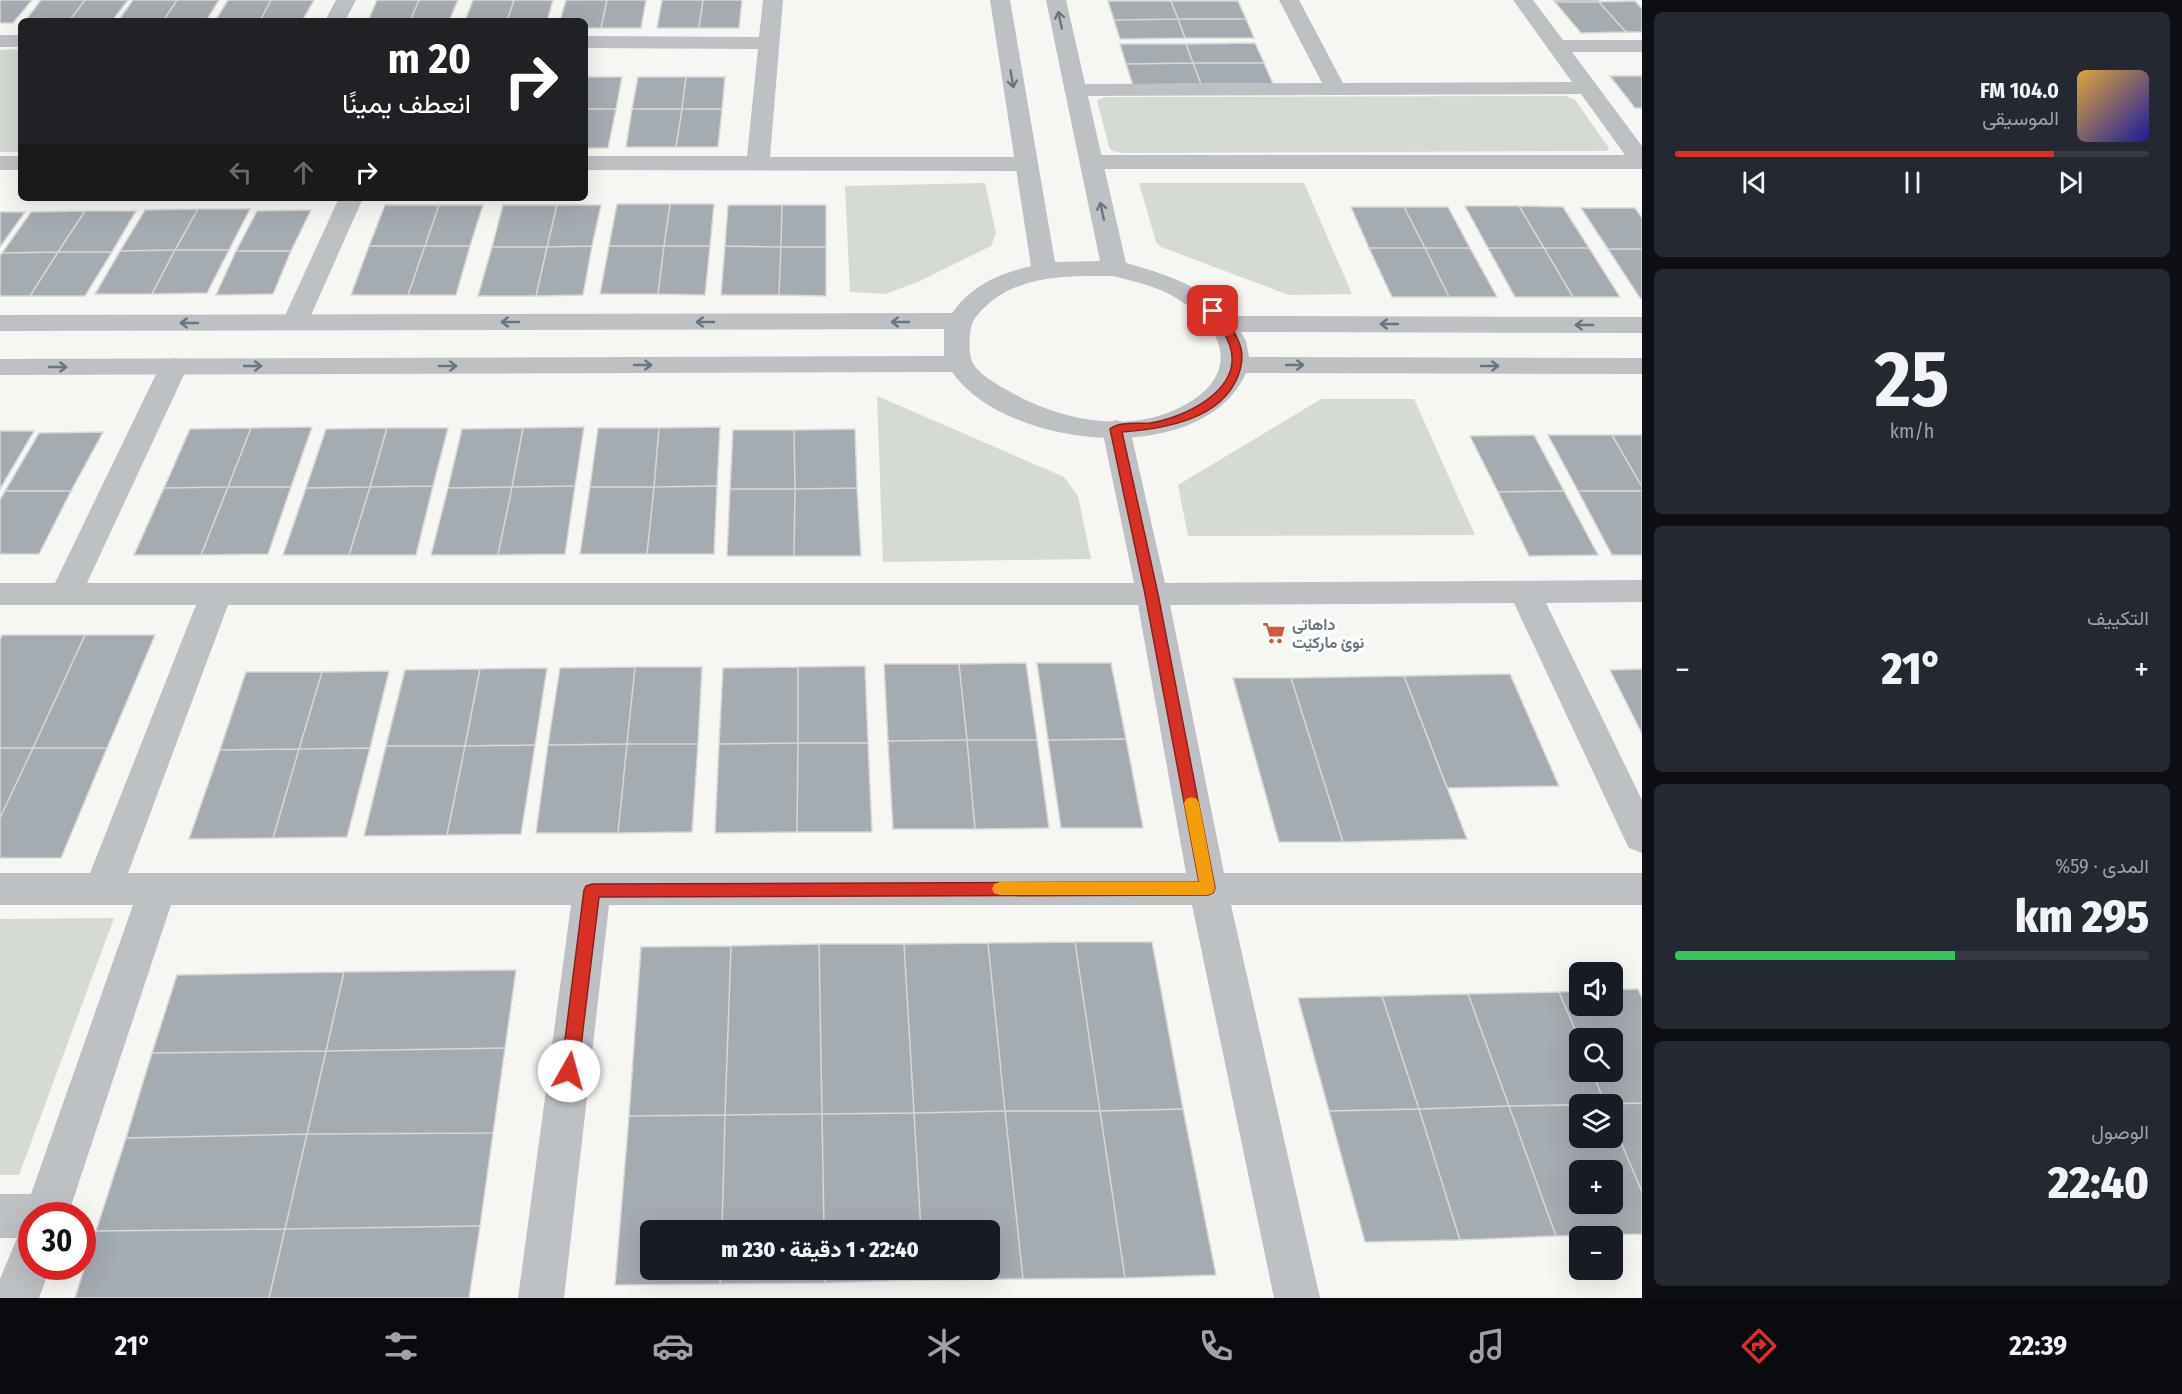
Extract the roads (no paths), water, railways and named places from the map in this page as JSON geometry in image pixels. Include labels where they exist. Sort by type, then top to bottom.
[{"type":"street","points":[[337,18],[346,0]]},
{"type":"street","points":[[758,163],[773,0]]},
{"type":"street","points":[[1000,0],[1044,270]]},
{"type":"street","points":[[1056,0],[1114,268]]},
{"type":"street","points":[[1289,0],[1336,89]]},
{"type":"street","points":[[1523,0],[1642,162]]},
{"type":"street","points":[[0,41],[18,41]]},
{"type":"street","points":[[588,42],[769,43]]},
{"type":"street","points":[[1556,46],[1642,46]]},
{"type":"street","points":[[1076,90],[1586,88]]},
{"type":"street","points":[[1092,162],[1642,162]]},
{"type":"street","points":[[0,163],[18,163]]},
{"type":"street","points":[[588,164],[1026,164]]},
{"type":"street","points":[[295,322],[350,201]]},
{"type":"street","points":[[1114,268],[1161,281],[1190,294],[1213,311],[1225,324],[1236,347],[1237,364],[1229,385],[1212,403],[1185,417],[1152,426],[1116,429],[1077,427],[1040,418],[1008,404],[977,383],[960,364],[956,346],[958,321],[980,295],[1004,281],[1044,270],[1114,268]]},
{"type":"street","points":[[0,323],[958,321]]},
{"type":"street","points":[[1225,324],[1642,325]]},
{"type":"street","points":[[0,367],[960,364]]},
{"type":"street","points":[[1237,364],[1642,366]]},
{"type":"street","points":[[66,593],[174,366]]},
{"type":"street","points":[[1116,429],[1152,594],[1208,888],[1297,1298]]},
{"type":"street","points":[[1524,591],[1642,838]]},
{"type":"street","points":[[0,594],[1152,594],[1642,591]]},
{"type":"street","points":[[103,889],[217,593]]},
{"type":"street","points":[[50,1202],[158,888]]},
{"type":"street","points":[[0,890],[158,888],[1642,889]]},
{"type":"street","points":[[542,1298],[592,890]]},
{"type":"street","points":[[0,1216],[18,1216]]},
{"type":"street","points":[[16,1298],[23,1280]]},
{"type":"place","name":"داهاتی نوێ مارکێت","points":[[1274,633]]}]
